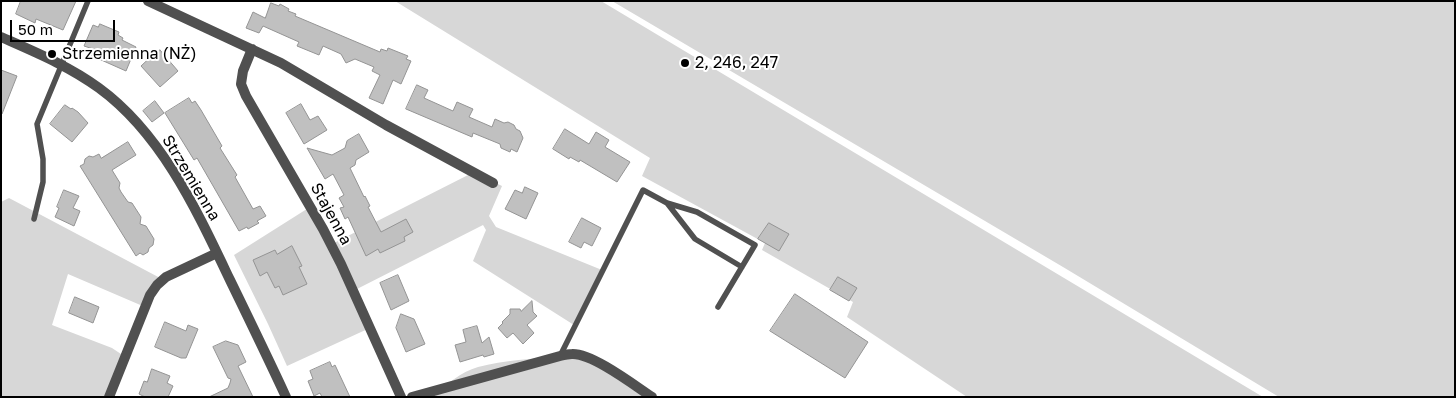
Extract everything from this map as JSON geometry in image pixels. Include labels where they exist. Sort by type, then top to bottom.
[{"type":"street","points":[[148,1],[280,63],[386,125],[493,183]]},
{"type":"street","name":"Strzemienna","points":[[1,37],[61,64],[100,88],[136,122],[155,146],[189,198],[286,397]]},
{"type":"street","name":"Stajenna","points":[[252,49],[243,71],[241,84],[246,96],[342,264],[401,397]]},
{"type":"street","points":[[109,397],[150,295],[157,285],[166,277],[217,253]]},
{"type":"street","points":[[412,397],[573,354],[587,357],[600,364],[652,397]]},
{"type":"lane","points":[[34,219],[43,182],[43,159],[37,124],[88,1]]},
{"type":"lane","points":[[560,356],[643,190],[667,204],[697,212],[755,245],[718,307]]},
{"type":"lane","points":[[667,204],[695,239],[742,267]]},
{"type":"shaded area","points":[[395,1],[601,1],[1263,397],[967,397],[847,317],[853,302],[762,250],[765,243],[642,176],[650,158]]},
{"type":"shaded area","points":[[612,1],[1455,1],[1455,397],[1279,397],[1063,267]]},
{"type":"shaded area","points":[[474,172],[502,186],[489,216],[496,227],[602,270],[574,325],[473,261],[486,230],[483,225],[355,290],[372,327],[287,366],[234,255],[310,207],[332,244]]},
{"type":"shaded area","points":[[9,198],[162,279],[145,307],[68,274],[52,325],[112,348],[127,358],[112,397],[1,397],[1,202]]},
{"type":"shaded area","points":[[560,356],[597,358],[655,397],[432,397],[459,376],[478,367],[508,361]]},
{"type":"building","points":[[21,1],[76,1],[63,30],[36,19],[35,23],[16,14]]},
{"type":"building","points":[[271,3],[279,6],[280,4],[289,9],[288,11],[296,14],[295,16],[380,52],[381,49],[387,51],[388,48],[408,56],[406,59],[411,61],[401,84],[393,80],[383,104],[369,98],[380,75],[372,71],[374,67],[355,59],[346,63],[341,54],[323,46],[319,55],[297,46],[299,42],[263,26],[259,33],[246,28],[253,12],[265,18]]},
{"type":"building","points":[[100,24],[119,32],[118,35],[123,38],[122,40],[136,47],[126,71],[90,55],[93,49],[84,46],[93,25],[98,27]]},
{"type":"building","points":[[160,50],[178,71],[160,87],[141,66]]},
{"type":"building","points":[[1,70],[17,76],[2,114],[1,114]]},
{"type":"building","points":[[417,85],[428,90],[424,98],[453,111],[457,102],[473,109],[469,117],[492,127],[495,119],[514,125],[520,131],[523,138],[517,152],[511,149],[510,152],[501,148],[500,144],[473,133],[472,137],[406,109]]},
{"type":"building","points":[[189,98],[192,103],[195,101],[222,146],[220,148],[237,175],[235,177],[253,209],[260,206],[266,216],[257,221],[259,223],[248,229],[247,227],[239,231],[197,158],[194,160],[165,113]]},
{"type":"building","points":[[155,101],[164,113],[152,122],[143,111]]},
{"type":"building","points":[[301,104],[310,120],[318,116],[327,130],[304,144],[286,113]]},
{"type":"building","points":[[65,105],[78,112],[88,123],[72,142],[50,124]]},
{"type":"building","points":[[565,129],[589,144],[596,132],[609,140],[605,147],[630,162],[617,182],[580,160],[579,162],[570,157],[569,159],[553,149]]},
{"type":"building","points":[[359,134],[369,152],[356,160],[355,165],[350,168],[381,232],[406,219],[413,232],[404,237],[405,241],[380,253],[378,249],[366,256],[348,217],[345,219],[340,208],[344,207],[339,198],[344,195],[333,174],[325,179],[307,148],[332,155],[345,148],[347,141]]},
{"type":"building","points":[[128,142],[136,155],[112,170],[120,183],[119,188],[121,192],[128,202],[132,203],[141,217],[140,224],[146,226],[154,239],[153,245],[149,248],[148,252],[143,255],[140,253],[136,256],[80,166],[84,164],[85,159],[89,156],[93,157],[99,154],[101,158]]},
{"type":"building","points":[[525,187],[538,193],[526,219],[505,209],[515,190],[522,193]]},
{"type":"building","points":[[64,190],[79,196],[73,208],[80,211],[74,226],[55,217]]},
{"type":"building","points":[[582,218],[601,228],[592,246],[584,242],[581,248],[569,242]]},
{"type":"building","points":[[769,223],[789,234],[779,251],[758,239]]},
{"type":"building","points":[[292,246],[302,266],[299,267],[307,284],[283,295],[279,286],[275,288],[267,272],[260,276],[253,260],[275,250],[277,254]]},
{"type":"building","points":[[398,275],[409,301],[391,310],[380,283]]},
{"type":"building","points":[[838,277],[857,288],[849,301],[830,290]]},
{"type":"building","points":[[795,294],[868,342],[845,378],[770,331]]},
{"type":"building","points":[[75,297],[99,307],[93,323],[69,313]]},
{"type":"building","points":[[532,301],[533,312],[537,316],[527,325],[534,333],[523,344],[513,333],[507,338],[498,328],[510,314],[510,309],[520,309],[521,311]]},
{"type":"building","points":[[401,314],[414,319],[425,344],[406,352],[396,328]]},
{"type":"building","points":[[165,322],[186,331],[188,325],[198,329],[186,358],[181,358],[155,347]]},
{"type":"building","points":[[477,326],[482,343],[489,337],[494,354],[484,357],[483,355],[460,362],[455,345],[466,342],[463,330]]},
{"type":"building","points":[[226,341],[238,345],[246,362],[238,366],[253,397],[209,397],[228,388],[230,383],[231,379],[228,378],[213,347]]},
{"type":"building","points":[[330,362],[332,367],[335,365],[350,397],[322,397],[320,393],[314,396],[308,381],[313,379],[310,371]]},
{"type":"building","points":[[152,369],[170,376],[167,383],[173,386],[168,397],[145,397],[139,394],[144,381],[147,382]]},
{"type":"place","name":"Strzemienna (NŻ)","points":[[52,54]]},
{"type":"place","name":"2, 246, 247","points":[[685,63]]}]
